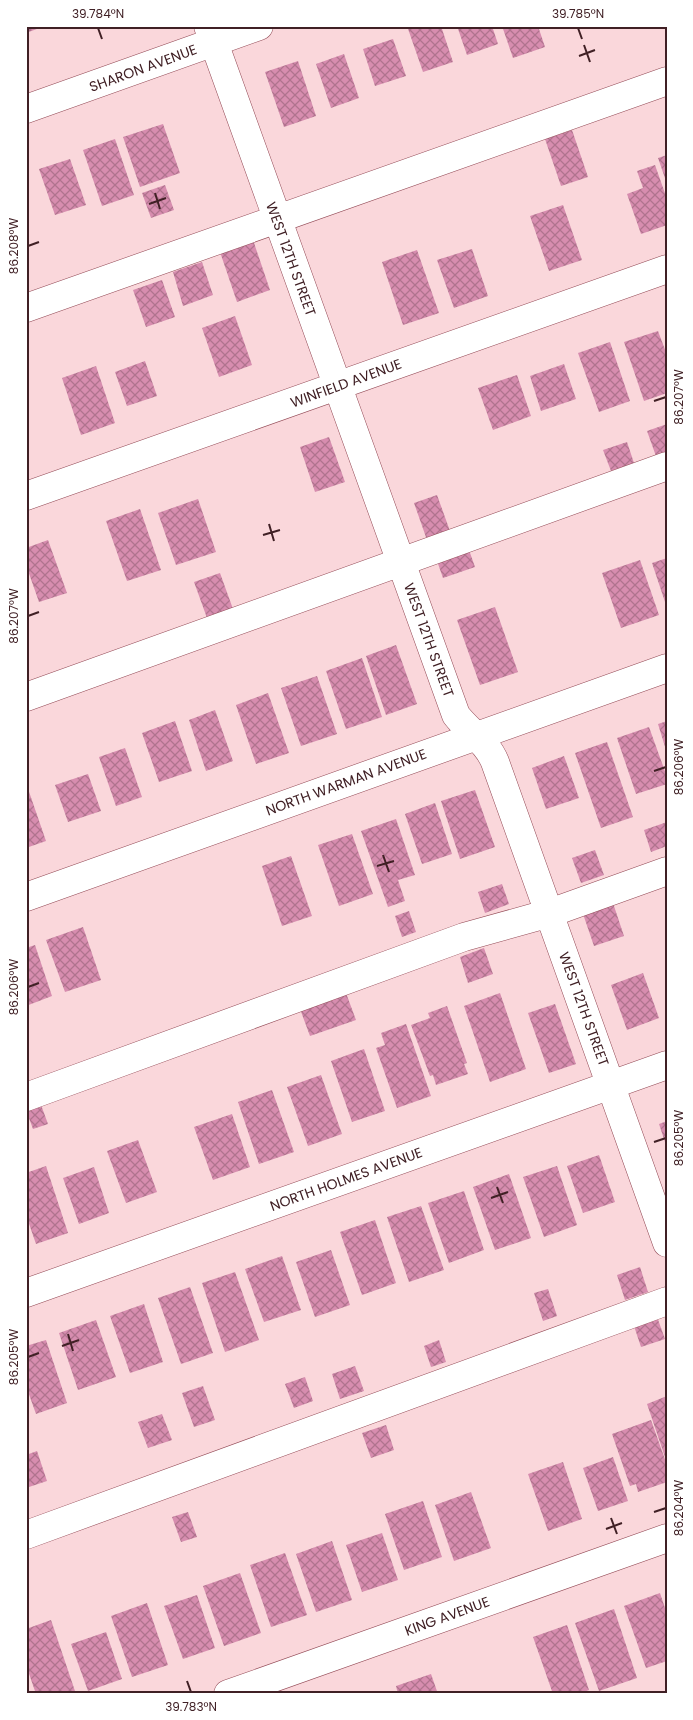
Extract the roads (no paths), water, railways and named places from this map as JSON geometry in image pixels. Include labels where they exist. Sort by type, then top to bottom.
[{"type":"street","name":"SHARON AVENUE","points":[[26,109],[210,34],[259,26]]},
{"type":"street","name":"WEST 12TH STREET","points":[[210,34],[456,715],[492,754],[667,1243]]},
{"type":"street","points":[[26,308],[667,81]]},
{"type":"street","name":"WINFIELD AVENUE","points":[[26,496],[667,269]]},
{"type":"street","points":[[26,698],[667,466]]},
{"type":"street","name":"NORTH WARMAN AVENUE","points":[[26,897],[667,668]]},
{"type":"street","points":[[26,1097],[464,938],[550,913],[667,871]]},
{"type":"street","name":"NORTH HOLMES AVENUE","points":[[26,1293],[667,1066]]},
{"type":"street","points":[[26,1534],[667,1301]]},
{"type":"street","name":"KING AVENUE","points":[[228,1694],[667,1538]]}]
